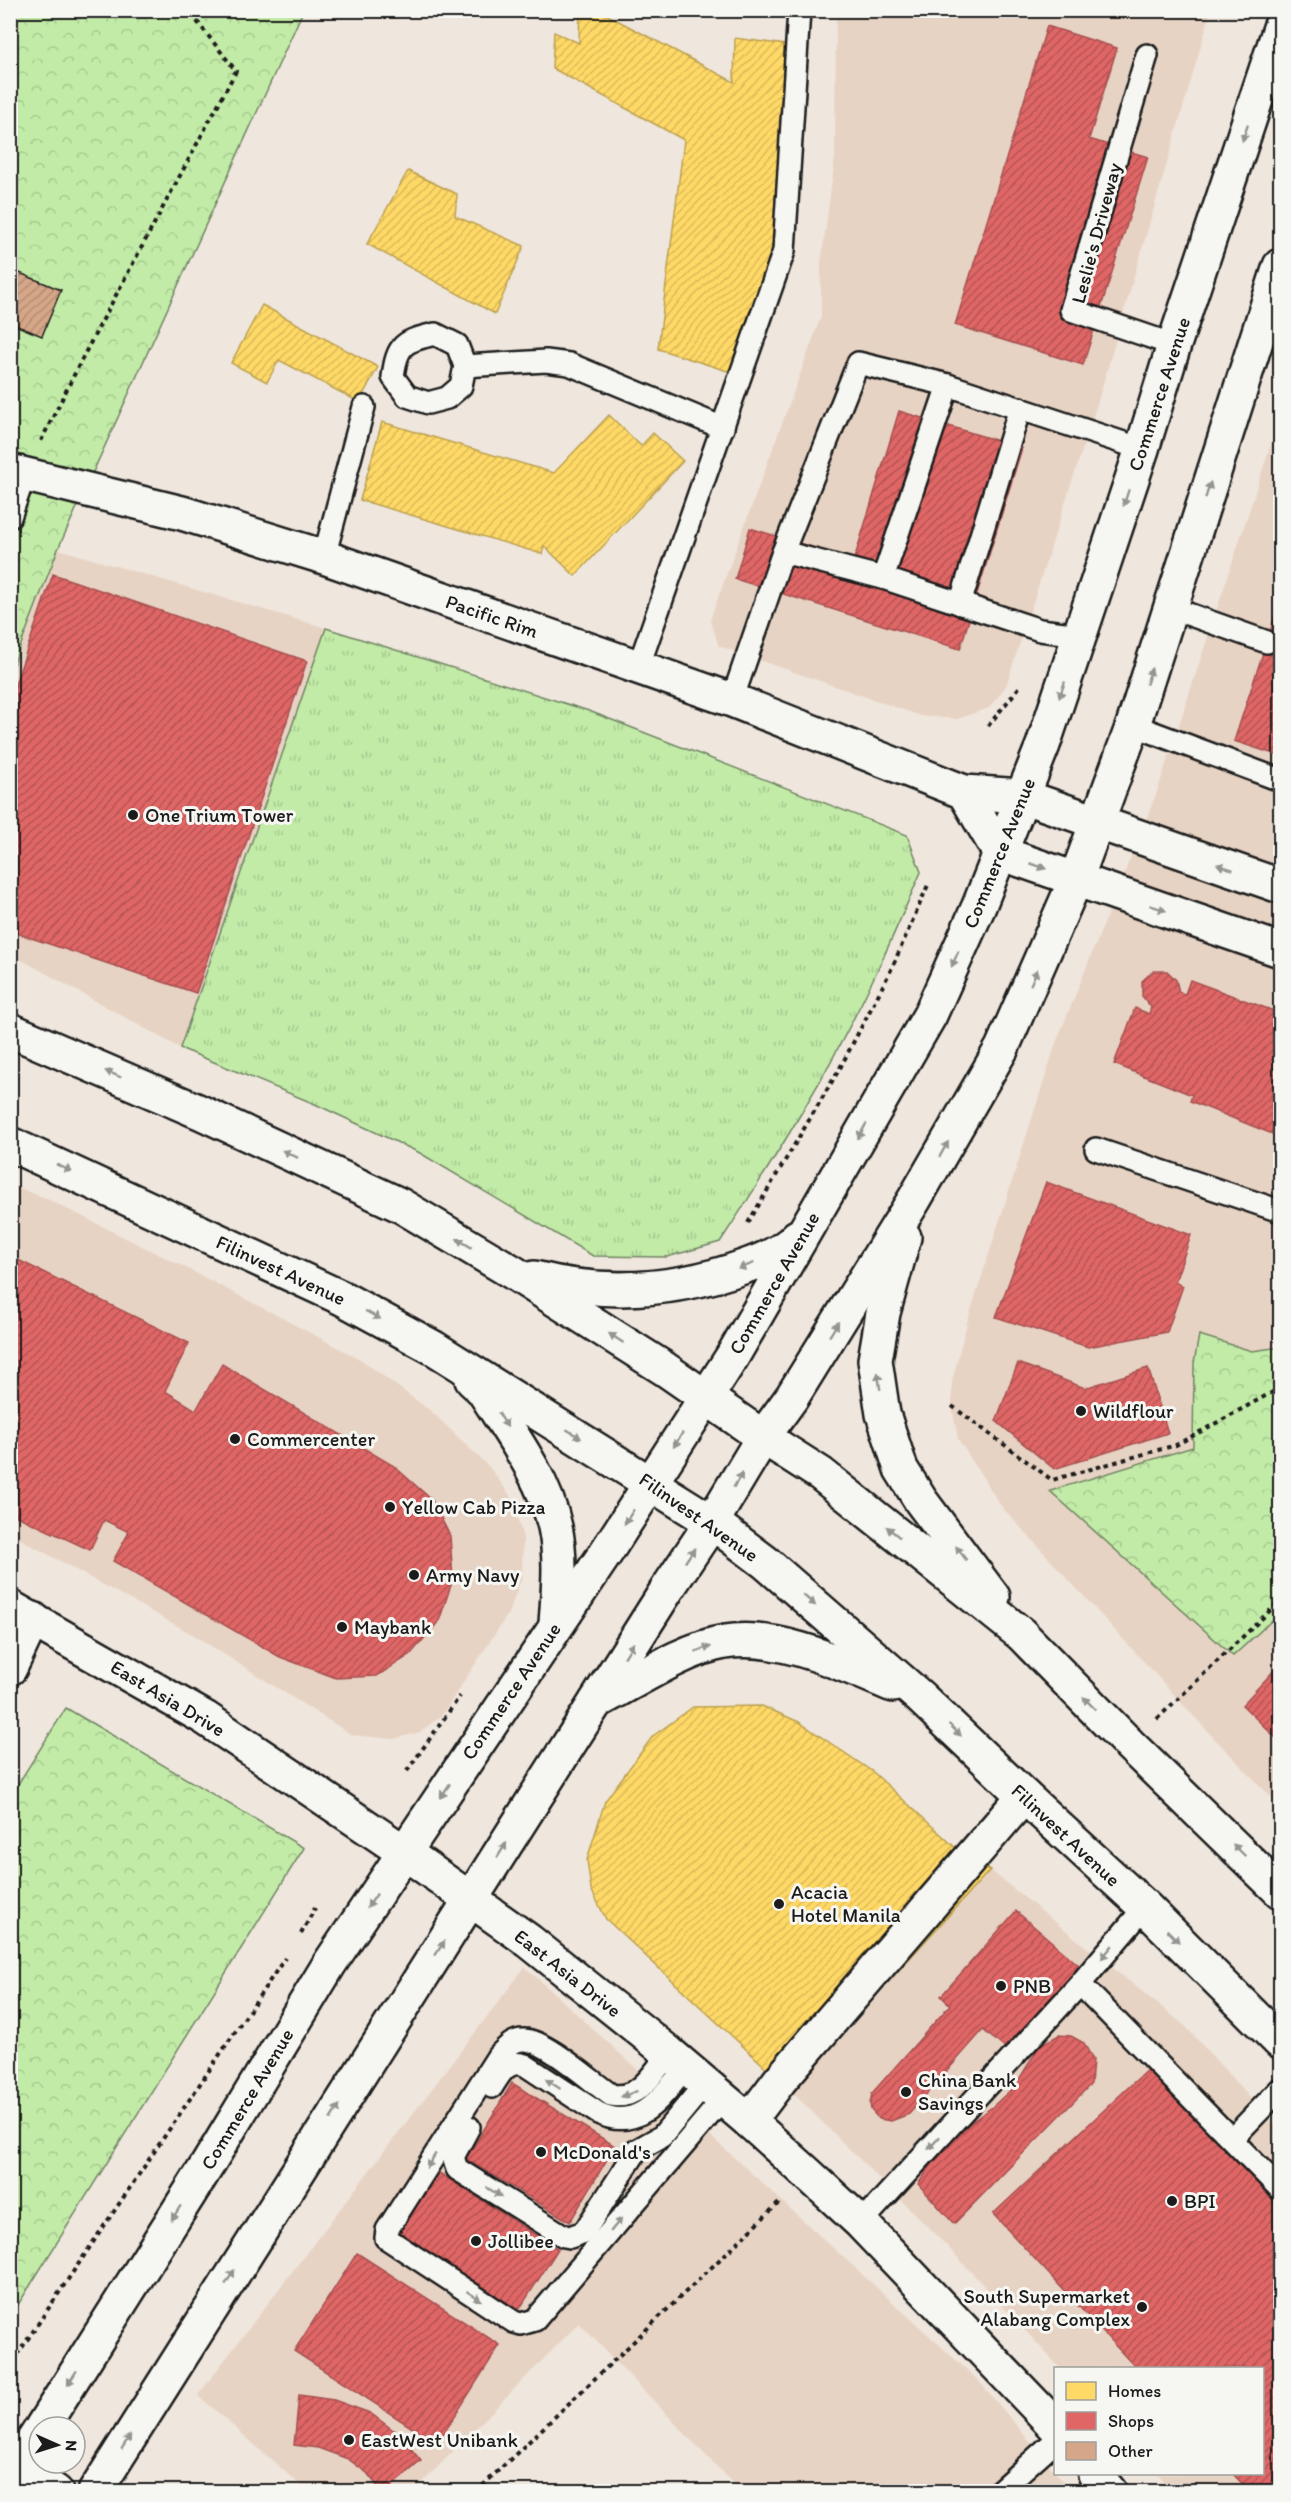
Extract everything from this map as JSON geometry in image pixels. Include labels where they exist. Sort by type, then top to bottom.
[{"type":"main road","name":"Commerce Avenue","points":[[50,2415],[208,2164],[330,1963],[732,1357],[930,1015],[1000,853],[1043,745],[1142,449],[1174,345],[1272,79],[1281,28]]},
{"type":"main road","points":[[95,2492],[712,1522],[763,1437],[792,1396],[914,1200],[1002,1048],[1076,879],[1133,725],[1281,266]]},
{"type":"main road","name":"Pacific Rim","points":[[18,472],[182,513],[324,557],[732,700],[964,792],[1022,796],[1281,886]]},
{"type":"main road","points":[[964,792],[1000,853],[1281,950]]},
{"type":"main road","points":[[10,1030],[200,1112],[400,1205],[514,1273],[821,1474],[1021,1634],[1130,1745],[1281,1891]]},
{"type":"main road","name":"Filinvest Avenue","points":[[10,1144],[342,1298],[434,1348],[712,1522],[765,1562],[920,1697],[1145,1907],[1281,2042]]},
{"type":"main road","points":[[914,1200],[883,1313],[875,1360],[884,1414],[901,1469],[921,1501],[1021,1634]]},
{"type":"main road","points":[[514,1273],[556,1284],[598,1289],[641,1289],[683,1284],[720,1276],[756,1262],[790,1245],[809,1222]]},
{"type":"main road","points":[[434,1348],[483,1390],[531,1466],[555,1526],[559,1552],[556,1624]]},
{"type":"main road","points":[[10,1668],[22,1613]]},
{"type":"main road","name":"East Asia Drive","points":[[22,1613],[205,1718],[404,1852],[529,1941],[696,2076],[809,2175],[861,2223],[1054,2425]]},
{"type":"main road","points":[[595,1703],[691,1653],[726,1642],[760,1642],[800,1650],[828,1658],[920,1697]]},
{"type":"main road","points":[[749,2121],[780,2080],[1024,1796]]},
{"type":"main road","points":[[27,2448],[13,2467],[56,2492]]},
{"type":"main road","points":[[1096,2475],[1110,2492]]},
{"type":"lane","points":[[638,668],[784,251],[799,10]]},
{"type":"lane","name":"Leslie's Driveway","points":[[1147,55],[1071,310],[1174,345]]},
{"type":"lane","points":[[465,366],[546,361],[569,364],[723,428]]},
{"type":"lane","points":[[732,700],[783,552],[858,363],[948,385],[1142,449]]},
{"type":"lane","points":[[882,578],[948,385]]},
{"type":"lane","points":[[324,557],[363,407]]},
{"type":"lane","points":[[960,604],[1020,408]]},
{"type":"lane","points":[[10,517],[18,472]]},
{"type":"lane","points":[[783,552],[882,578],[1040,630],[1080,635]]},
{"type":"lane","points":[[1171,608],[1267,642]]},
{"type":"lane","points":[[1133,725],[1281,780]]},
{"type":"lane","points":[[1096,1149],[1281,1211]]},
{"type":"lane","points":[[861,2223],[1080,1984],[1145,1907]]},
{"type":"lane","points":[[1080,1984],[1281,2189]]},
{"type":"lane","points":[[524,2040],[548,2049],[611,2095],[620,2097],[696,2076],[535,2320],[521,2324],[514,2322],[386,2238],[387,2230],[492,2065],[511,2043],[524,2040]]},
{"type":"lane","points":[[518,2063],[525,2065],[598,2113],[609,2118],[623,2119],[637,2116],[696,2076],[662,2136],[637,2150],[584,2232],[577,2236],[564,2236],[457,2169],[453,2163],[455,2149],[502,2071],[509,2065],[518,2063]]},
{"type":"lane","points":[[1232,2139],[1281,2089]]},
{"type":"lane","points":[[998,2492],[1054,2442]]},
{"type":"path","points":[[18,472],[85,353],[236,71],[188,10]]},
{"type":"path","points":[[743,1231],[840,1068],[891,970],[928,885]]},
{"type":"path","points":[[952,1406],[1052,1480],[1176,1445],[1281,1388]]},
{"type":"path","points":[[1130,1745],[1281,1601]]},
{"type":"path","points":[[407,1771],[461,1695]]},
{"type":"path","points":[[298,1939],[315,1908]]},
{"type":"path","points":[[17,2355],[291,1949]]},
{"type":"path","points":[[476,2492],[809,2175]]},
{"type":"shaded area","points":[[836,11],[1211,11],[1098,401],[1006,686],[989,708],[957,719],[921,716],[719,646],[710,620],[821,317],[821,263],[835,158]]},
{"type":"shaded area","points":[[1280,417],[1280,1806],[1212,1736],[1001,1506],[958,1439],[952,1406],[952,1381],[967,1323],[1056,1043],[1157,792]]},
{"type":"shaded area","name":"One Trium Tower","points":[[58,549],[326,628],[180,1048],[11,954],[10,670]]},
{"type":"shaded area","name":"Commercenter","points":[[10,1184],[49,1200],[190,1270],[360,1359],[432,1412],[489,1467],[512,1498],[523,1538],[522,1577],[508,1614],[442,1715],[420,1732],[393,1739],[352,1735],[192,1634],[11,1534]]},
{"type":"shaded area","points":[[990,1870],[1185,2026],[1280,2131],[1280,2491],[1174,2491],[1159,2475],[1264,2475],[1264,2367],[1059,2367],[946,2245],[790,2090]]},
{"type":"shaded area","points":[[525,1967],[979,2381],[1054,2471],[1054,2475],[1058,2475],[1071,2491],[740,2491],[579,2323],[414,2491],[307,2491],[198,2395]]},
{"type":"green space","points":[[11,11],[303,11],[58,549],[11,670]]},
{"type":"green space","points":[[326,628],[589,711],[907,835],[921,872],[882,960],[822,1077],[783,1144],[720,1242],[667,1257],[593,1256],[420,1153],[315,1104],[180,1048]]},
{"type":"green space","points":[[1199,1335],[1252,1351],[1280,1347],[1280,1613],[1233,1656],[1050,1491],[1193,1447],[1194,1363]]},
{"type":"green space","points":[[66,1708],[304,1848],[11,2316],[11,1795]]},
{"type":"building: Homes","points":[[580,10],[598,10],[734,82],[735,38],[793,46],[781,230],[731,372],[658,349],[684,140],[552,68],[554,32],[579,43]]},
{"type":"building: Homes","points":[[408,171],[457,194],[455,216],[524,246],[495,314],[367,244]]},
{"type":"building: Homes","points":[[262,305],[378,367],[359,402],[279,360],[267,382],[231,363]]},
{"type":"building: Homes","points":[[609,415],[641,446],[653,433],[683,461],[575,576],[544,546],[542,554],[360,500],[382,422],[554,473]]},
{"type":"building: Homes","name":"Acacia Hotel Manila","points":[[762,1706],[799,1722],[873,1772],[969,1860],[990,1870],[790,2090],[606,1919],[591,1889],[587,1860],[605,1801],[653,1736],[693,1707]]},
{"type":"building: Shops","points":[[1047,26],[1117,48],[1089,139],[1148,157],[1083,365],[955,325]]},
{"type":"building: Shops","points":[[899,411],[1022,448],[960,649],[735,579],[750,528],[854,560]]},
{"type":"building: Shops","name":"One Trium Tower","points":[[53,574],[307,661],[196,993],[10,931],[10,699]]},
{"type":"building: Shops","points":[[1280,601],[1280,756],[1234,741]]},
{"type":"building: Shops","points":[[1153,971],[1167,971],[1176,980],[1179,992],[1185,994],[1190,980],[1274,1011],[1273,1016],[1280,1019],[1280,1137],[1190,1101],[1192,1095],[1114,1064],[1135,1008],[1149,1014],[1151,1007],[1142,996],[1142,981]]},
{"type":"building: Shops","points":[[1046,1182],[1191,1235],[1175,1282],[1183,1286],[1167,1332],[1088,1347],[996,1317]]},
{"type":"building: Shops","points":[[10,1256],[189,1343],[165,1391],[196,1410],[222,1364],[394,1466],[432,1500],[450,1536],[453,1579],[439,1621],[410,1655],[377,1676],[336,1678],[280,1657],[113,1561],[129,1532],[104,1520],[90,1550],[10,1513]]},
{"type":"building: Shops","name":"Wildflour","points":[[1018,1363],[1085,1388],[1148,1368],[1168,1433],[1054,1469],[996,1421]]},
{"type":"building: Shops","points":[[1280,1664],[1280,1742],[1242,1705]]},
{"type":"building: Shops","points":[[1016,1911],[1080,1966],[1006,2049],[983,2030],[909,2114],[891,2121],[879,2119],[871,2110],[872,2093],[950,2005],[941,1996]]},
{"type":"building: Shops","points":[[1059,2035],[1071,2036],[1084,2043],[1093,2060],[1091,2084],[954,2224],[918,2184],[952,2136],[992,2107],[1015,2086],[1040,2045]]},
{"type":"building: Shops","name":"South Supermarket Alabang Complex","points":[[1150,2067],[1280,2208],[1280,2492],[1250,2492],[1234,2475],[1264,2475],[1264,2367],[1135,2367],[993,2214]]},
{"type":"building: Shops","name":"McDonald's","points":[[512,2083],[615,2146],[570,2222],[466,2159]]},
{"type":"building: Shops","name":"Jollibee","points":[[433,2169],[558,2249],[517,2313],[393,2234]]},
{"type":"building: Shops","points":[[357,2253],[500,2345],[437,2444],[294,2351]]},
{"type":"building: Shops","name":"EastWest Unibank","points":[[299,2395],[334,2400],[370,2413],[400,2435],[421,2461],[385,2492],[382,2492],[367,2473],[348,2459],[318,2448],[294,2445]]},
{"type":"building: Other","points":[[10,269],[61,290],[42,336],[10,323]]},
{"type":"place","name":"One Trium Tower","points":[[133,815]]},
{"type":"place","name":"Wildflour","points":[[1081,1411]]},
{"type":"place","name":"Commercenter","points":[[235,1439]]},
{"type":"place","name":"Yellow Cab Pizza","points":[[390,1507]]},
{"type":"place","name":"Army Navy","points":[[414,1575]]},
{"type":"place","name":"Maybank","points":[[342,1627]]},
{"type":"place","name":"Acacia Hotel Manila","points":[[779,1904]]},
{"type":"place","name":"PNB","points":[[1001,1986]]},
{"type":"place","name":"China Bank Savings","points":[[906,2092]]},
{"type":"place","name":"McDonald's","points":[[541,2152]]},
{"type":"place","name":"BPI","points":[[1172,2201]]},
{"type":"place","name":"Jollibee","points":[[476,2241]]},
{"type":"place","name":"South Supermarket Alabang Complex","points":[[1142,2307]]},
{"type":"place","name":"EastWest Unibank","points":[[349,2440]]}]
